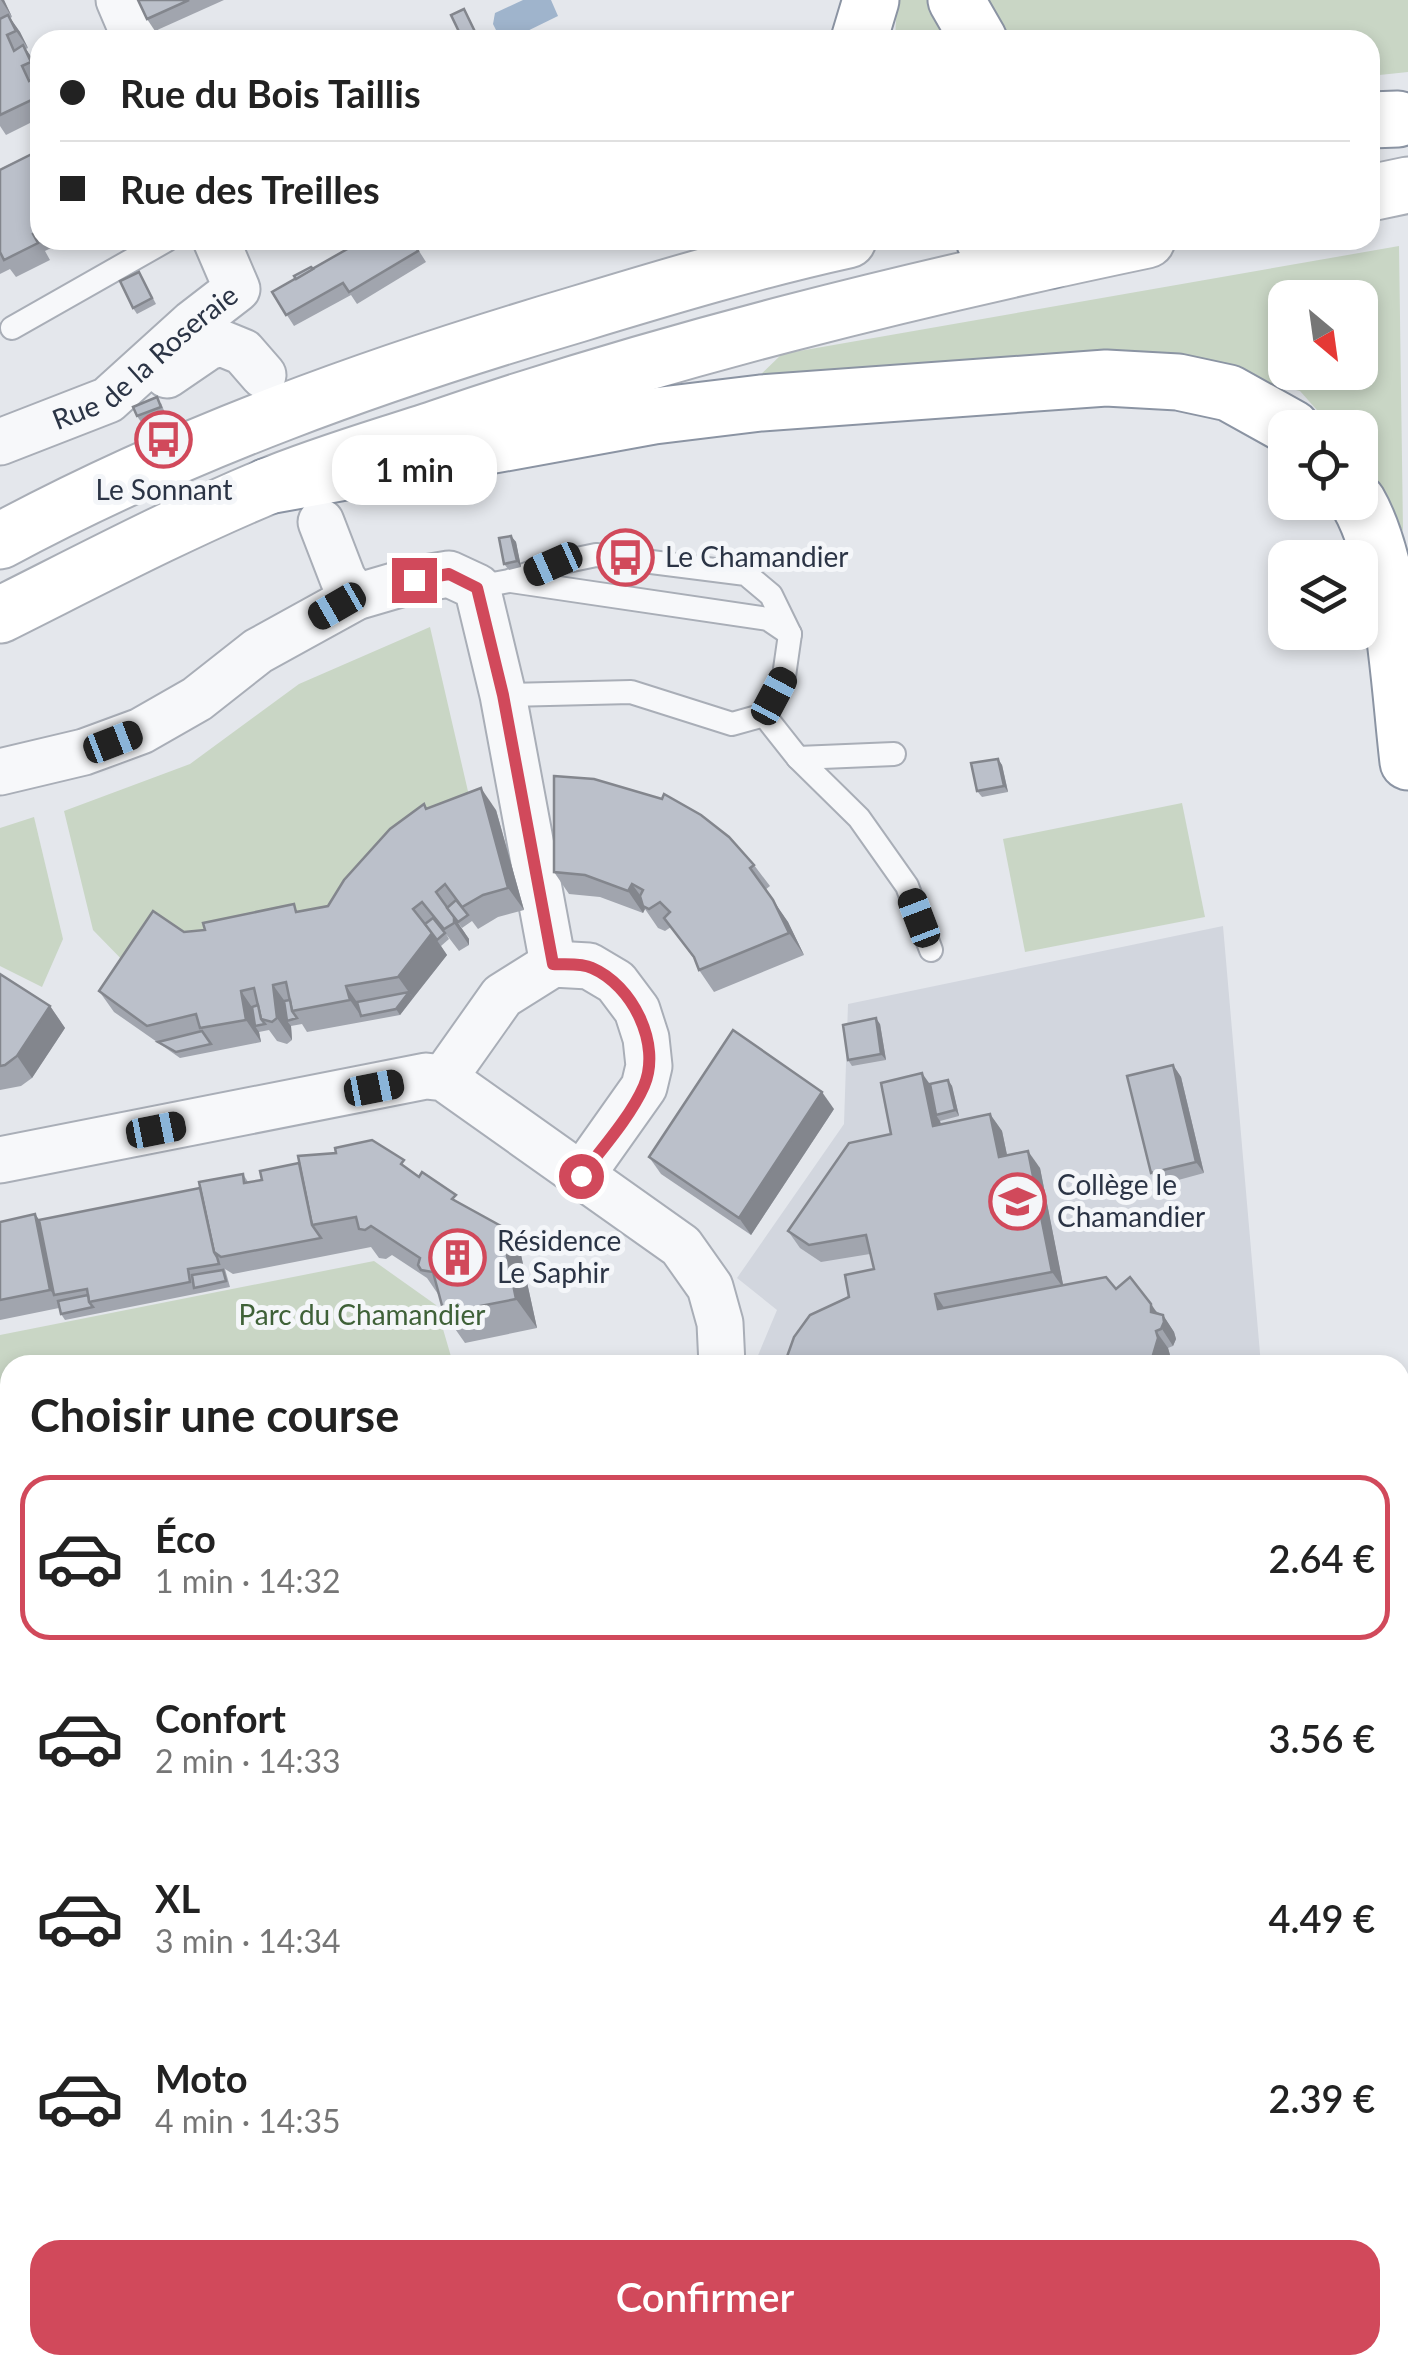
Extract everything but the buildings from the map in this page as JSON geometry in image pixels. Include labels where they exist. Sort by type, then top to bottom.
[{"type":"main road","points":[[862,30],[870,0]]},
{"type":"main road","points":[[956,0],[973,30]]},
{"type":"main road","points":[[1380,191],[1408,185]]},
{"type":"main road","points":[[0,506],[272,392],[498,338],[765,250]]},
{"type":"main road","points":[[1010,250],[1051,260]]},
{"type":"main road","points":[[0,615],[132,548],[268,486],[501,406],[670,354],[1099,250]]},
{"type":"main road","points":[[268,486],[654,416],[761,403],[1106,378],[1178,382],[1229,393],[1268,415]]},
{"type":"main road","points":[[0,541],[272,392]]},
{"type":"main road","points":[[1366,520],[1380,560],[1408,762]]},
{"type":"street","points":[[120,0],[132,30]]},
{"type":"street","name":"Rue de la Roseraie","points":[[0,442],[108,400],[193,322],[237,289],[220,250]]},
{"type":"street","points":[[108,400],[149,385],[208,346],[220,343],[243,352],[272,392]]},
{"type":"street","points":[[321,522],[343,579],[356,597]]},
{"type":"street","points":[[0,772],[84,752],[142,730],[197,699],[258,652],[356,597],[449,574],[493,584],[503,695],[553,964]]},
{"type":"street","points":[[444,1078],[502,996],[553,964],[589,966],[616,982],[637,1010],[650,1066],[644,1087],[581,1176]]},
{"type":"street","points":[[0,1160],[426,1076],[444,1078],[682,1246],[710,1287],[720,1323],[722,1355]]},
{"type":"lane","points":[[12,328],[149,250]]},
{"type":"lane","points":[[493,584],[596,555],[746,574],[771,596],[790,634],[784,676],[764,715],[732,724],[632,692],[503,695]]},
{"type":"lane","points":[[493,584],[768,619],[790,634]]},
{"type":"lane","points":[[764,715],[798,758],[859,818],[906,886],[931,950]]},
{"type":"lane","points":[[798,758],[894,754]]},
{"type":"shaded area","name":"Collège le Chamandier","points":[[1223,926],[1260,1355],[758,1355],[777,1310],[737,1278],[844,1124],[848,1004]]},
{"type":"green space","points":[[897,0],[935,0],[948,30],[896,30]]},
{"type":"green space","points":[[983,0],[1408,0],[1408,72],[1380,75],[1380,30],[1002,30]]},
{"type":"green space","points":[[1399,246],[1403,531],[1378,490],[1378,410],[1317,410],[1296,390],[1378,390],[1378,280],[1268,280],[1268,383],[1163,358],[756,379],[782,354]]},
{"type":"green space","points":[[430,627],[470,800],[342,915],[132,970],[93,930],[64,811],[190,764],[299,684]]},
{"type":"green space","points":[[1182,803],[1205,917],[1025,952],[1003,839]]},
{"type":"green space","points":[[34,817],[63,939],[42,987],[0,966],[0,828]]},
{"type":"green space","name":"Parc du Chamandier","points":[[374,1261],[436,1305],[451,1355],[0,1355],[0,1335]]},
{"type":"water","points":[[523,0],[551,0],[558,16],[529,30],[496,30],[495,13]]},
{"type":"place","name":"Le Sonnant","points":[[164,439]]},
{"type":"place","name":"Le Chamandier","points":[[626,557]]},
{"type":"place","name":"Collège le Chamandier","points":[[1018,1201]]},
{"type":"place","name":"Résidence Le Saphir","points":[[458,1257]]},
{"type":"route","points":[[414,580],[449,574],[477,588],[503,695],[553,964],[589,966],[616,982],[637,1010],[646,1038],[650,1066],[644,1087],[581,1176]]}]
